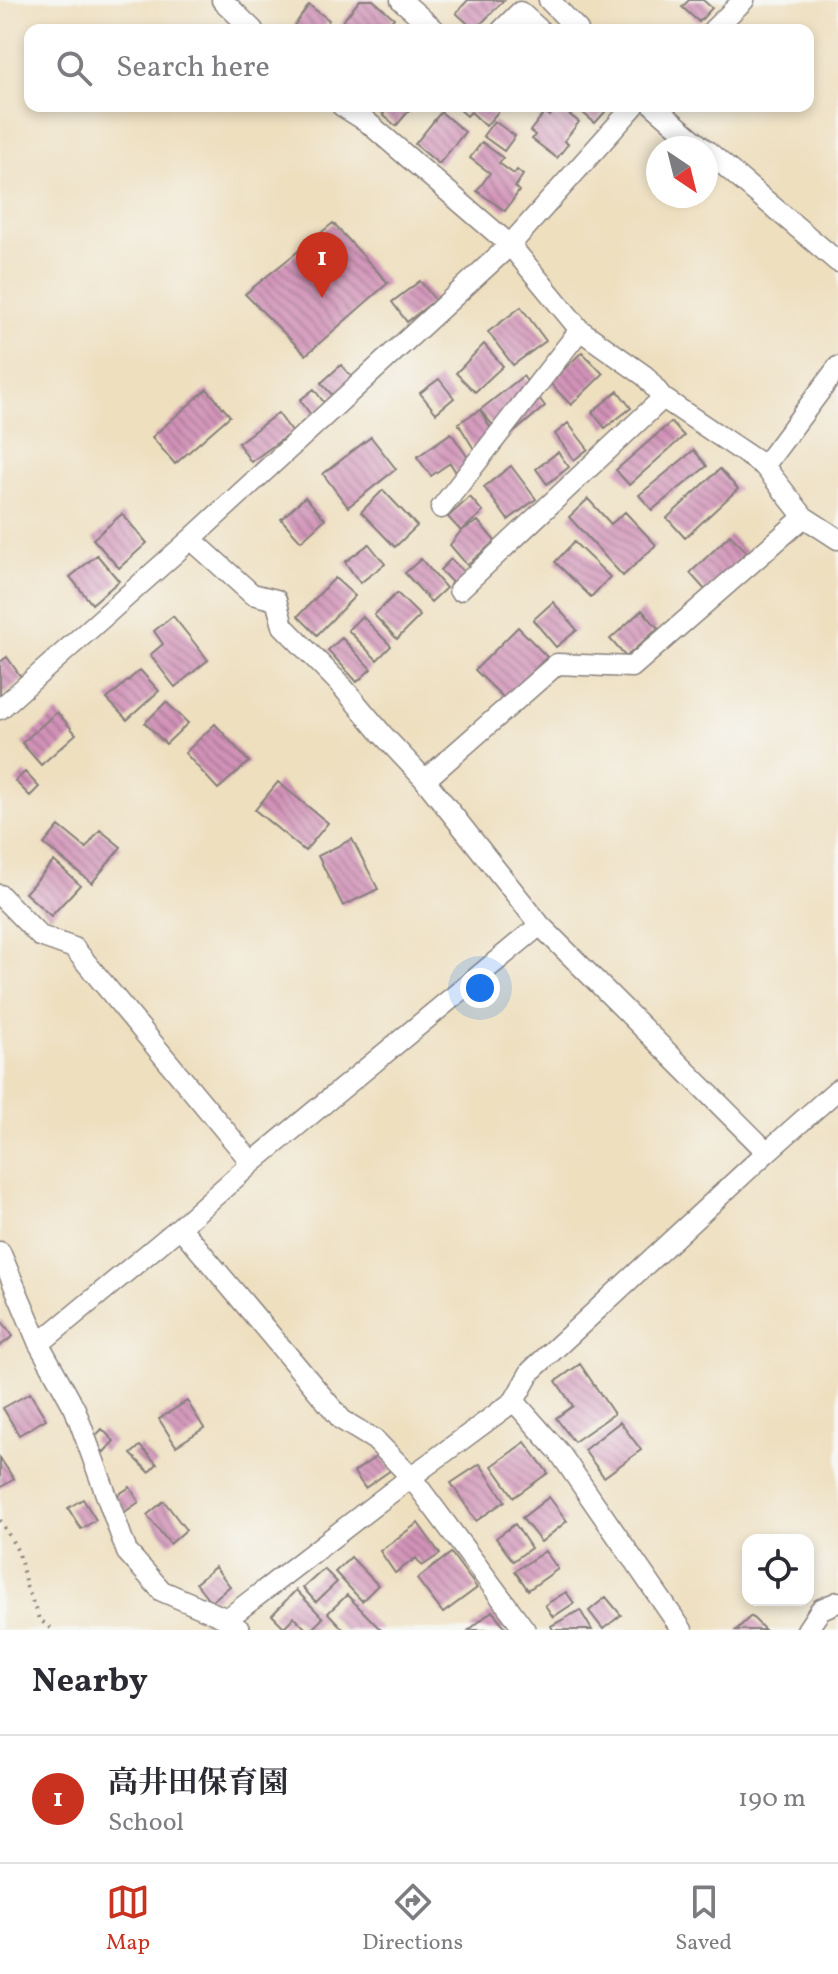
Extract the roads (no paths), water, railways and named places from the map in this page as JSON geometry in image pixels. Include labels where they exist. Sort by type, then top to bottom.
[{"type":"street","points":[[222,0],[247,24]]},
{"type":"street","points":[[401,0],[428,24]]},
{"type":"street","points":[[549,0],[572,24]]},
{"type":"street","points":[[719,24],[744,0]]},
{"type":"street","points":[[508,24],[520,12],[533,24]]},
{"type":"street","points":[[352,112],[510,245],[580,330],[645,376],[663,398],[764,466],[804,517],[838,539]]},
{"type":"street","points":[[0,709],[191,539],[510,245],[626,112]]},
{"type":"street","points":[[661,112],[690,136]]},
{"type":"street","points":[[718,160],[838,262]]},
{"type":"street","points":[[441,508],[580,330]]},
{"type":"street","points":[[764,466],[838,367]]},
{"type":"street","points":[[459,590],[663,398]]},
{"type":"street","points":[[425,780],[557,664],[632,667],[804,517]]},
{"type":"street","points":[[191,539],[252,594],[276,600],[283,626],[340,684],[425,780],[540,925],[767,1152]]},
{"type":"street","points":[[0,895],[40,936],[74,948],[252,1163]]},
{"type":"street","points":[[39,1344],[540,925]]},
{"type":"street","points":[[0,1252],[39,1344],[75,1409],[127,1552],[162,1591],[234,1625],[411,1477],[514,1401],[531,1371],[838,1089]]},
{"type":"street","points":[[180,1227],[342,1420],[375,1440],[411,1477],[525,1630]]},
{"type":"street","points":[[514,1401],[559,1452],[682,1630]]},
{"type":"street","points":[[807,1630],[821,1609],[838,1602]]},
{"type":"place","name":"高井田保育園","points":[[322,298]]}]
